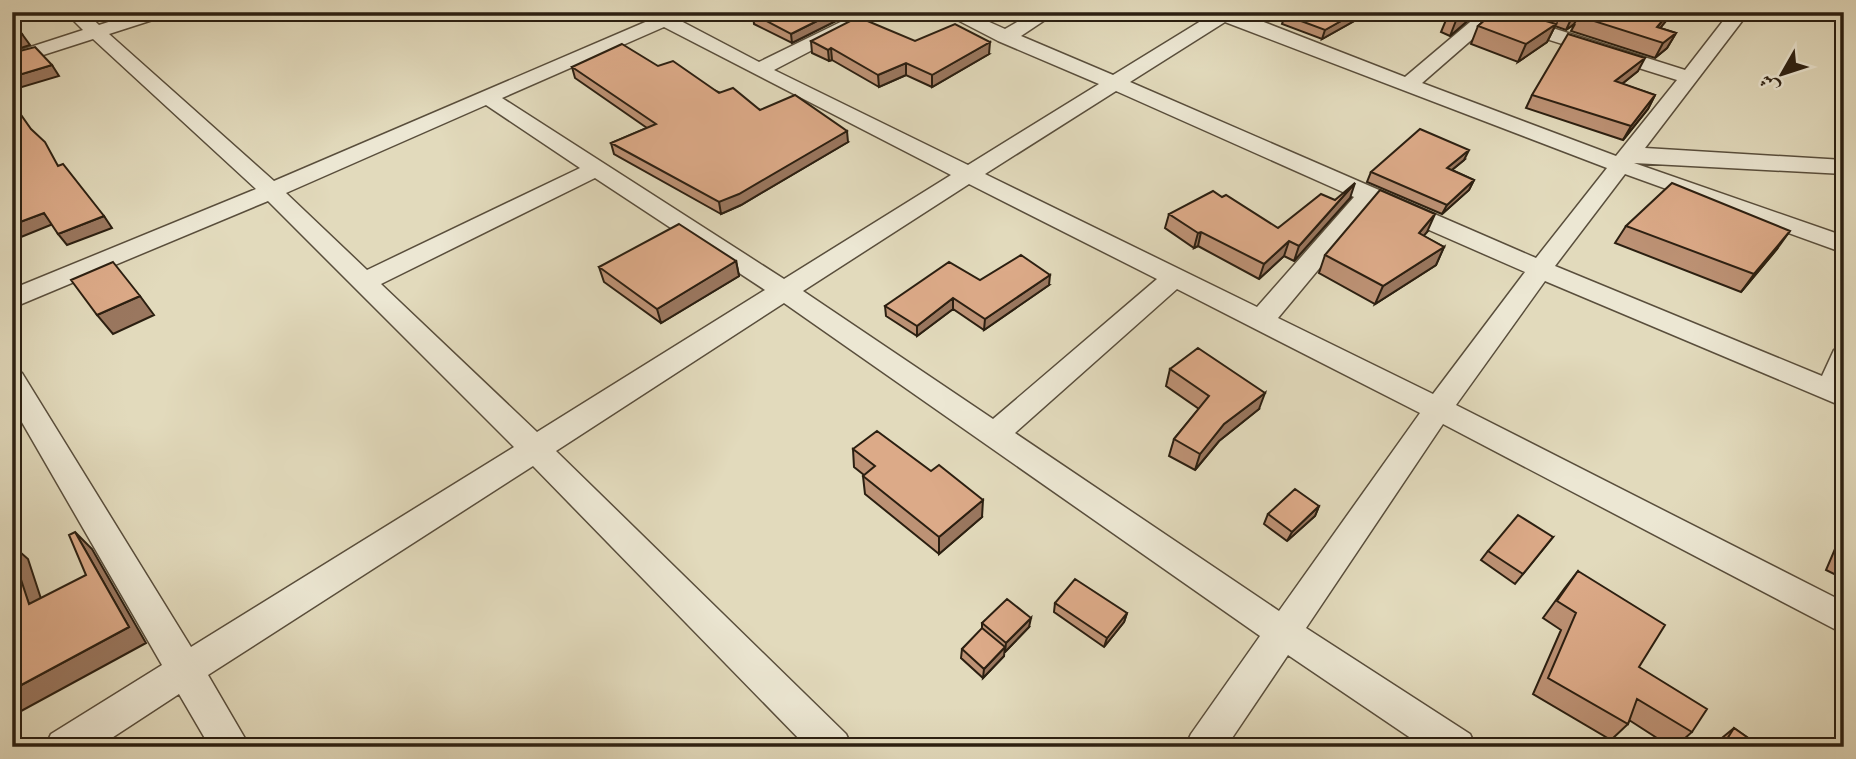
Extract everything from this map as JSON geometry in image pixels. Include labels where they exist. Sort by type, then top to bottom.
[{"type":"street","points":[[74,12],[271,191],[365,282],[833,747]]},
{"type":"street","points":[[12,59],[159,12]]},
{"type":"street","points":[[759,70],[876,12]]},
{"type":"street","points":[[951,12],[1368,195],[1837,394],[1844,358]]},
{"type":"street","points":[[1005,37],[1048,12]]},
{"type":"street","points":[[1204,747],[1438,409],[1540,269],[1628,160],[1740,12]]},
{"type":"street","points":[[64,747],[967,175],[1114,85],[1223,13],[1408,85],[1628,160],[1844,245]]},
{"type":"street","points":[[1408,85],[1487,13],[1691,78]]},
{"type":"street","points":[[12,299],[271,191],[487,97],[665,15],[759,70],[1438,409],[1844,619]]},
{"type":"street","points":[[487,97],[786,292],[1282,632],[1457,747]]},
{"type":"street","points":[[1628,160],[1844,167]]},
{"type":"street","points":[[365,282],[597,168]]},
{"type":"street","points":[[1260,321],[1368,195]]},
{"type":"street","points":[[995,434],[1174,278]]},
{"type":"street","points":[[12,380],[187,669],[231,747]]},
{"type":"building","points":[[835,12],[791,34],[753,14]]},
{"type":"building","points":[[1288,12],[1357,12],[1325,30],[1285,15]]},
{"type":"building","points":[[1451,12],[1464,12],[1457,18],[1448,15]]},
{"type":"building","points":[[1494,12],[1516,12],[1556,24],[1526,44],[1478,26]]},
{"type":"building","points":[[1580,12],[1670,12],[1657,27],[1676,33],[1663,43],[1578,16]]},
{"type":"building","points":[[858,17],[915,41],[955,24],[990,42],[932,75],[906,63],[878,75],[831,48],[828,50],[811,41]]},
{"type":"building","points":[[15,26],[22,34],[12,37],[12,27]]},
{"type":"building","points":[[1568,34],[1645,58],[1615,81],[1655,95],[1631,126],[1532,95]]},
{"type":"building","points":[[622,44],[658,66],[673,61],[719,93],[733,88],[760,110],[795,95],[847,131],[739,194],[719,202],[611,143],[656,124],[572,67]]},
{"type":"building","points":[[35,47],[52,65],[12,77],[12,53]]},
{"type":"building","points":[[12,102],[31,129],[45,142],[58,166],[63,164],[104,216],[58,234],[44,213],[12,225]]},
{"type":"building","points":[[1420,129],[1469,150],[1447,168],[1474,180],[1447,205],[1371,172]]},
{"type":"building","points":[[1355,183],[1299,246],[1289,241],[1264,264],[1201,232],[1198,233],[1169,214],[1213,191],[1222,197],[1226,195],[1278,228],[1321,194],[1335,200]]},
{"type":"building","points":[[1672,183],[1790,231],[1754,274],[1626,226]]},
{"type":"building","points":[[1380,190],[1435,214],[1419,233],[1444,247],[1383,286],[1325,255]]},
{"type":"building","points":[[679,224],[736,261],[657,309],[599,267]]},
{"type":"building","points":[[1021,255],[1050,275],[985,319],[953,298],[917,326],[885,306],[949,262],[980,280]]},
{"type":"building","points":[[113,262],[140,296],[97,315],[71,280]]},
{"type":"building","points":[[1198,348],[1265,393],[1224,424],[1200,454],[1174,439],[1209,396],[1170,369]]},
{"type":"building","points":[[877,431],[931,471],[939,465],[983,500],[939,537],[863,476],[875,466],[853,449]]},
{"type":"building","points":[[1295,489],[1319,506],[1292,532],[1268,514]]},
{"type":"building","points":[[1518,515],[1553,537],[1523,574],[1488,551]]},
{"type":"building","points":[[75,532],[129,627],[12,690],[12,552],[29,604],[86,575],[69,535]]},
{"type":"building","points":[[1578,571],[1665,625],[1639,667],[1707,709],[1692,732],[1637,699],[1628,724],[1548,678],[1576,613],[1557,601]]},
{"type":"building","points":[[1075,579],[1127,613],[1107,638],[1055,603]]},
{"type":"building","points":[[1007,599],[1031,618],[1006,643],[982,623]]},
{"type":"building","points":[[982,628],[1005,647],[984,669],[962,649]]},
{"type":"building","points":[[1734,728],[1761,747],[1722,747]]}]
